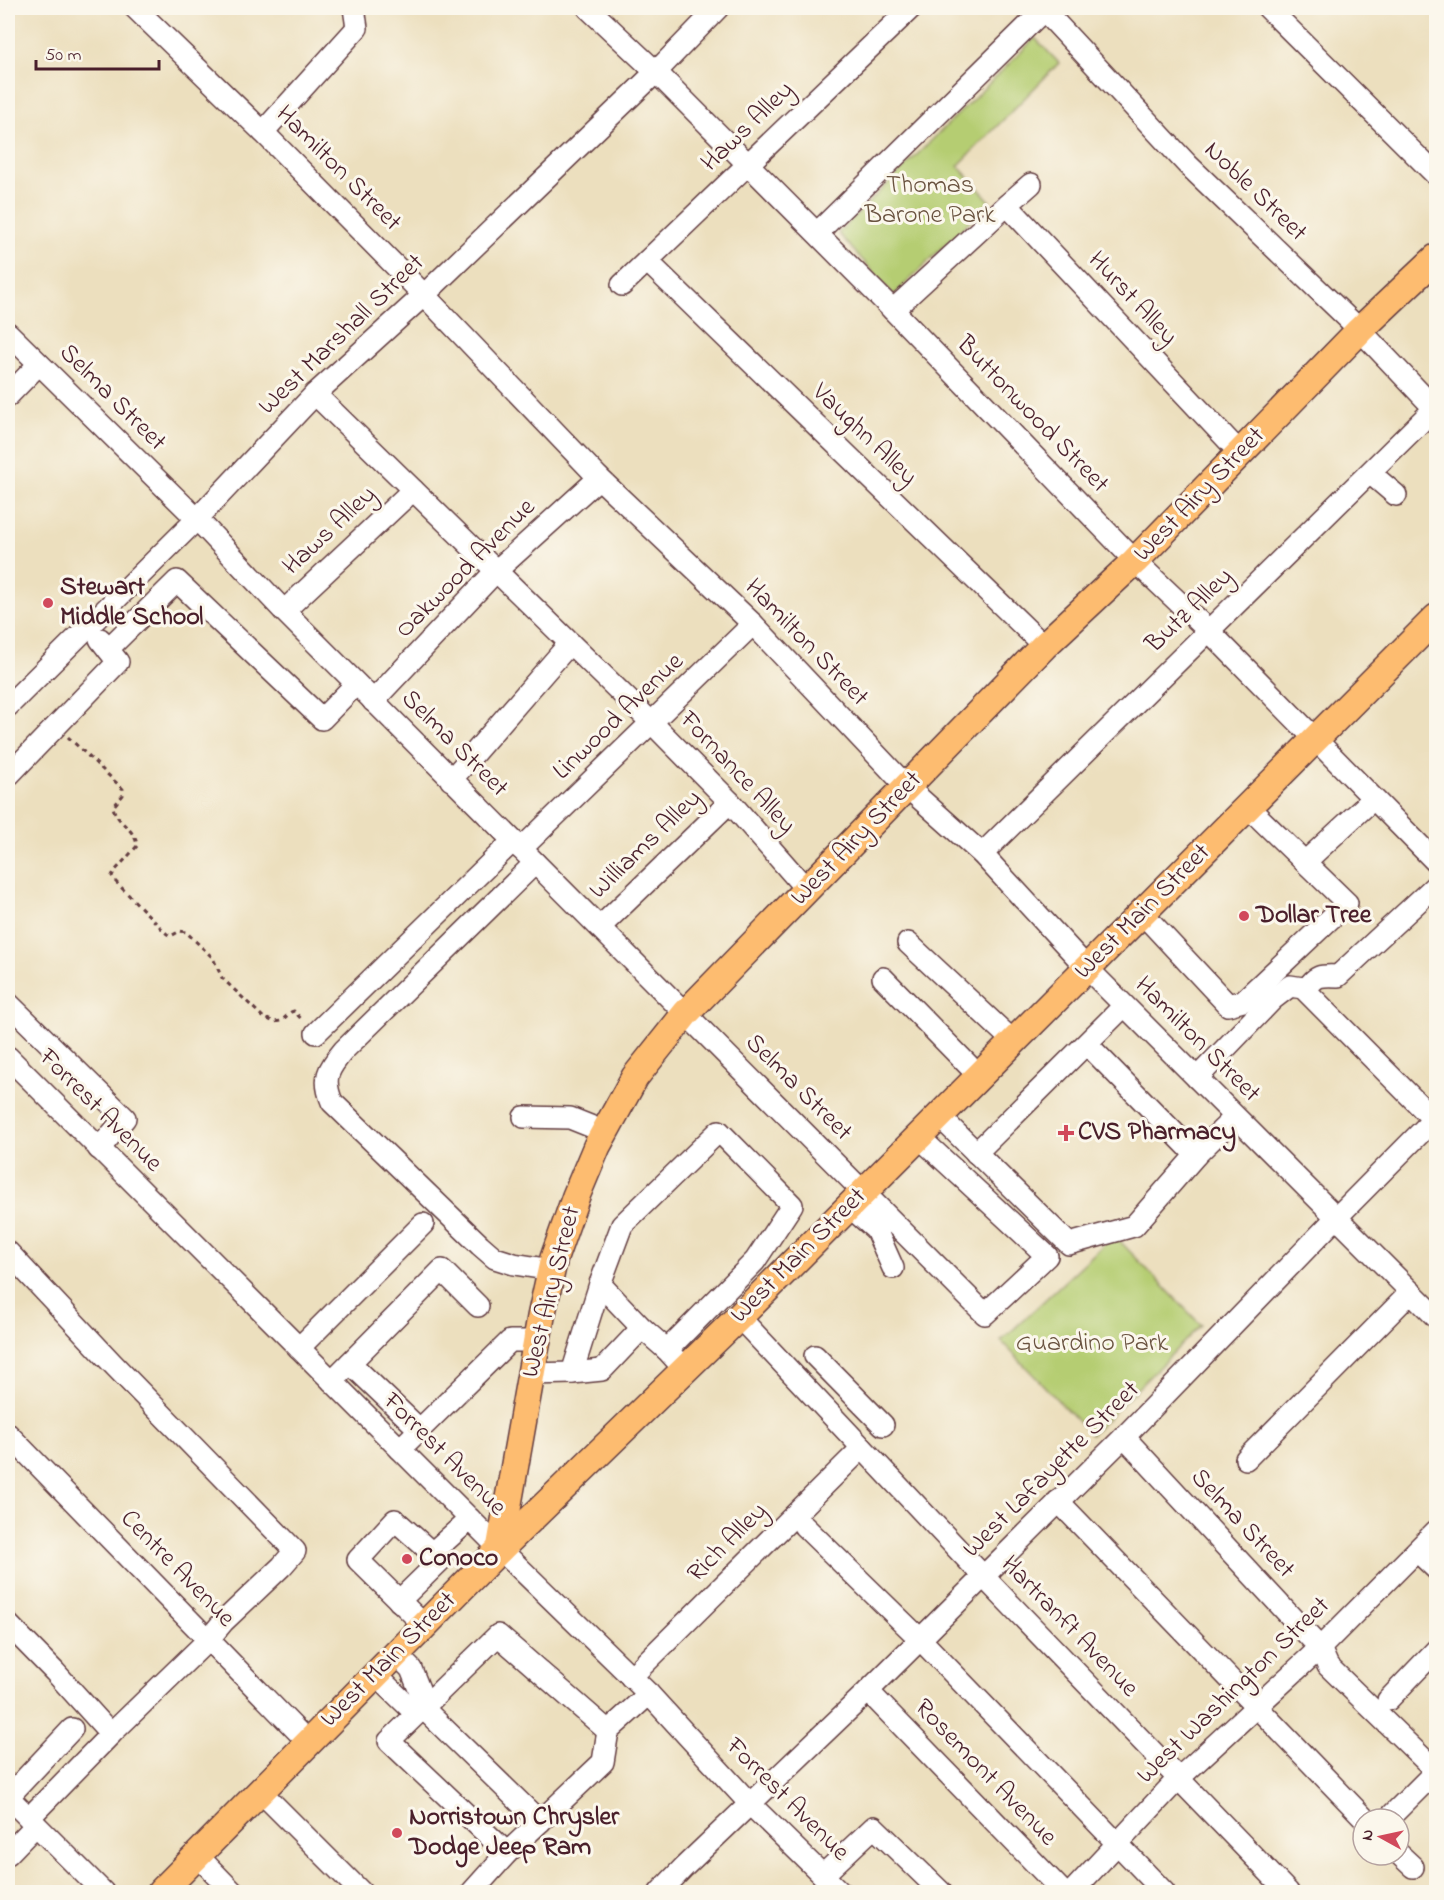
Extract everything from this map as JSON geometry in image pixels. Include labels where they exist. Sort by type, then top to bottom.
[{"type":"main road","name":"West Airy Street","points":[[500,1549],[536,1341],[552,1270],[576,1196],[605,1132],[635,1077],[686,1013],[1044,646],[1136,561],[1360,330],[1437,258]]},
{"type":"main road","name":"West Main Street","points":[[161,1893],[500,1549],[676,1360],[739,1317],[1437,618]]},
{"type":"street","name":"Hamilton Street","points":[[135,8],[263,132],[424,295],[599,478],[753,624],[907,787],[982,854],[1124,1006],[1437,1317]]},
{"type":"street","points":[[263,132],[357,28],[354,8]]},
{"type":"street","name":"Buttonwood Street","points":[[588,8],[656,72],[817,233],[1136,561],[1209,631],[1437,862]]},
{"type":"street","name":"West Marshall Street","points":[[8,706],[197,519],[315,394],[424,295],[656,72],[718,8]]},
{"type":"street","name":"Haws Alley","points":[[622,285],[911,8]]},
{"type":"street","points":[[1268,8],[1437,175]]},
{"type":"street","points":[[817,233],[1043,9]]},
{"type":"street","name":"Noble Street","points":[[1043,9],[1187,164],[1360,330],[1436,408]]},
{"type":"street","points":[[893,310],[1031,184]]},
{"type":"street","name":"Hurst Alley","points":[[1007,205],[1241,454]]},
{"type":"street","name":"Vaughn Alley","points":[[647,261],[1044,646]]},
{"type":"street","name":"Selma Street","points":[[8,333],[197,519],[284,611],[451,780],[686,1013],[856,1199]]},
{"type":"street","points":[[8,396],[39,363]]},
{"type":"street","name":"Fornance Alley","points":[[315,394],[652,723],[730,802],[807,890]]},
{"type":"street","name":"Butz Alley","points":[[982,854],[1436,408]]},
{"type":"street","points":[[1370,473],[1396,495]]},
{"type":"street","name":"Oakwood Avenue","points":[[373,701],[496,571],[599,478]]},
{"type":"street","name":"Haws Alley","points":[[284,611],[413,490]]},
{"type":"street","points":[[108,649],[177,581],[322,719],[356,684]]},
{"type":"street","name":"Linwood Avenue","points":[[523,851],[753,624]]},
{"type":"street","points":[[8,776],[118,662],[90,625]]},
{"type":"street","points":[[451,780],[570,643]]},
{"type":"street","points":[[1305,862],[1373,799]]},
{"type":"street","name":"Williams Alley","points":[[600,927],[730,802]]},
{"type":"street","points":[[1142,914],[1228,1005],[1243,1001],[1347,903],[1248,807]]},
{"type":"street","points":[[316,1034],[523,851]]},
{"type":"street","points":[[523,851],[344,1050],[332,1064],[326,1077],[327,1090],[332,1102],[495,1258],[514,1264],[552,1270]]},
{"type":"street","points":[[1306,990],[1312,981],[1324,975],[1338,976],[1437,885]]},
{"type":"street","points":[[908,943],[1014,1041]]},
{"type":"street","points":[[883,978],[979,1076]]},
{"type":"street","points":[[1197,1078],[1273,999],[1290,986],[1303,988],[1435,1118]]},
{"type":"street","points":[[8,1003],[125,1118],[99,1149]]},
{"type":"street","points":[[976,1153],[1124,1006]]},
{"type":"street","points":[[1087,1044],[1196,1155]]},
{"type":"street","name":"Forrest Avenue","points":[[8,1057],[500,1549],[649,1694],[751,1805],[840,1893]]},
{"type":"street","points":[[939,1116],[1069,1244],[1134,1226],[1196,1155],[1235,1117]]},
{"type":"street","points":[[524,1117],[570,1118],[605,1132]]},
{"type":"street","name":"West Lafayette Street","points":[[660,1893],[1124,1437],[1435,1118]]},
{"type":"street","points":[[572,1372],[600,1284],[622,1225],[720,1131],[792,1205],[755,1261],[676,1360],[600,1284]]},
{"type":"street","points":[[856,1199],[985,1314],[1047,1256],[919,1137]]},
{"type":"street","points":[[856,1199],[876,1230],[893,1268]]},
{"type":"street","points":[[299,1348],[423,1224]]},
{"type":"street","points":[[8,1252],[112,1363],[295,1551],[111,1734],[32,1822],[8,1854]]},
{"type":"street","points":[[332,1381],[442,1270],[478,1306]]},
{"type":"street","points":[[1246,1459],[1411,1292]]},
{"type":"street","name":"Hartranft Avenue","points":[[739,1317],[983,1576],[1288,1893]]},
{"type":"street","points":[[530,1374],[602,1370],[642,1328]]},
{"type":"street","points":[[400,1449],[510,1341],[536,1341]]},
{"type":"street","points":[[815,1356],[883,1425]]},
{"type":"street","points":[[350,1363],[419,1429]]},
{"type":"street","points":[[816,1399],[837,1378]]},
{"type":"street","name":"Centre Avenue","points":[[8,1434],[308,1742]]},
{"type":"street","name":"Selma Street","points":[[1124,1437],[1320,1648],[1328,1666],[1436,1771]]},
{"type":"street","name":"Rich Alley","points":[[631,1677],[862,1448]]},
{"type":"street","points":[[1058,1502],[1353,1807]]},
{"type":"street","points":[[399,1601],[470,1519]]},
{"type":"street","points":[[424,1625],[358,1560],[395,1520],[466,1583]]},
{"type":"street","points":[[804,1526],[920,1639],[1164,1893]]},
{"type":"street","name":"West Washington Street","points":[[1072,1893],[1178,1779],[1320,1648],[1437,1531]]},
{"type":"street","points":[[1417,1551],[1437,1569]]},
{"type":"street","points":[[8,1624],[111,1734]]},
{"type":"street","points":[[507,1853],[389,1741],[498,1635],[608,1731]]},
{"type":"street","points":[[1388,1700],[1437,1650]]},
{"type":"street","points":[[396,1654],[411,1669],[421,1694],[423,1708],[540,1821]]},
{"type":"street","points":[[376,1675],[410,1707],[423,1708]]},
{"type":"street","name":"Rosemont Avenue","points":[[868,1691],[1062,1893]]},
{"type":"street","points":[[472,1893],[507,1853],[603,1762],[608,1731],[649,1694]]},
{"type":"street","points":[[72,1729],[8,1797],[103,1893]]},
{"type":"street","points":[[1400,1807],[1436,1771]]},
{"type":"street","points":[[260,1791],[361,1893]]},
{"type":"street","points":[[823,1875],[874,1827],[941,1893]]},
{"type":"street","points":[[198,1855],[233,1893]]},
{"type":"path","points":[[56,726],[123,789],[123,795],[113,807],[114,813],[136,838],[137,846],[114,872],[112,876],[114,880],[167,934],[171,936],[180,931],[186,932],[213,958],[222,978],[263,1017],[274,1022],[281,1021],[294,1011],[316,1034]]},
{"type":"green space","name":"Thomas Barone Park","points":[[1035,38],[1059,63],[958,166],[990,201],[894,295],[838,233]]},
{"type":"green space","name":"Guardino Park","points":[[1114,1235],[1201,1325],[1091,1435],[1001,1341]]},
{"type":"place","name":"Stewart Middle School","points":[[48,603]]},
{"type":"place","name":"Dollar Tree","points":[[1244,916]]},
{"type":"place","name":"CVS Pharmacy","points":[[1066,1133]]},
{"type":"place","name":"Conoco","points":[[407,1559]]},
{"type":"place","name":"Norristown Chrysler Dodge Jeep Ram","points":[[397,1833]]}]
